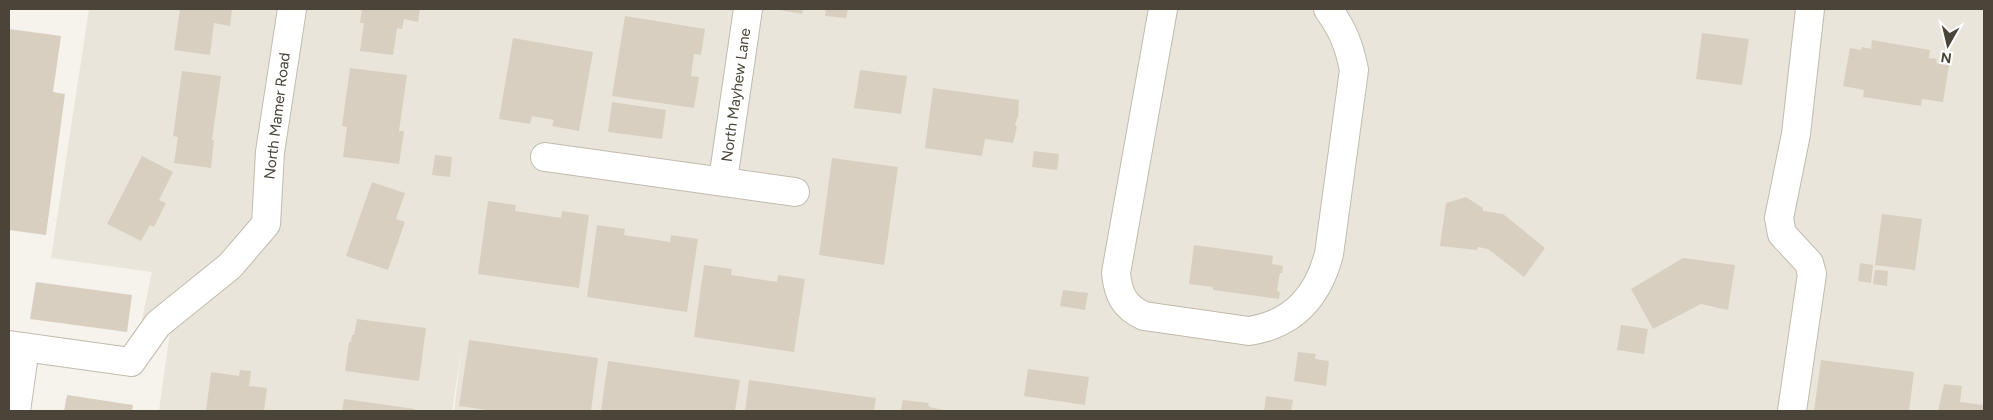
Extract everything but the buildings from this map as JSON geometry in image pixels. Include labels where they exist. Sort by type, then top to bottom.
[{"type":"street","name":"North Mamer Road","points":[[17,346],[131,362],[158,324],[230,266],[266,224],[270,152],[292,9]]},
{"type":"street","name":"North Mayhew Lane","points":[[723,180],[748,9]]},
{"type":"street","points":[[1163,9],[1116,273],[1117,288],[1125,302],[1134,312],[1144,316],[1249,331],[1266,328],[1294,314],[1314,291],[1324,272],[1329,254],[1354,70],[1351,53],[1343,30],[1328,9]]},
{"type":"street","points":[[1792,411],[1812,274],[1809,263],[1782,234],[1779,218],[1796,134],[1810,9]]},
{"type":"street","points":[[546,157],[723,180],[795,192]]},
{"type":"street","points":[[16,411],[17,346]]},
{"type":"shaded area","points":[[89,9],[1984,9],[1984,411],[454,411],[462,346],[452,411],[159,411],[171,324],[158,324],[142,319],[152,272],[51,258]]}]
